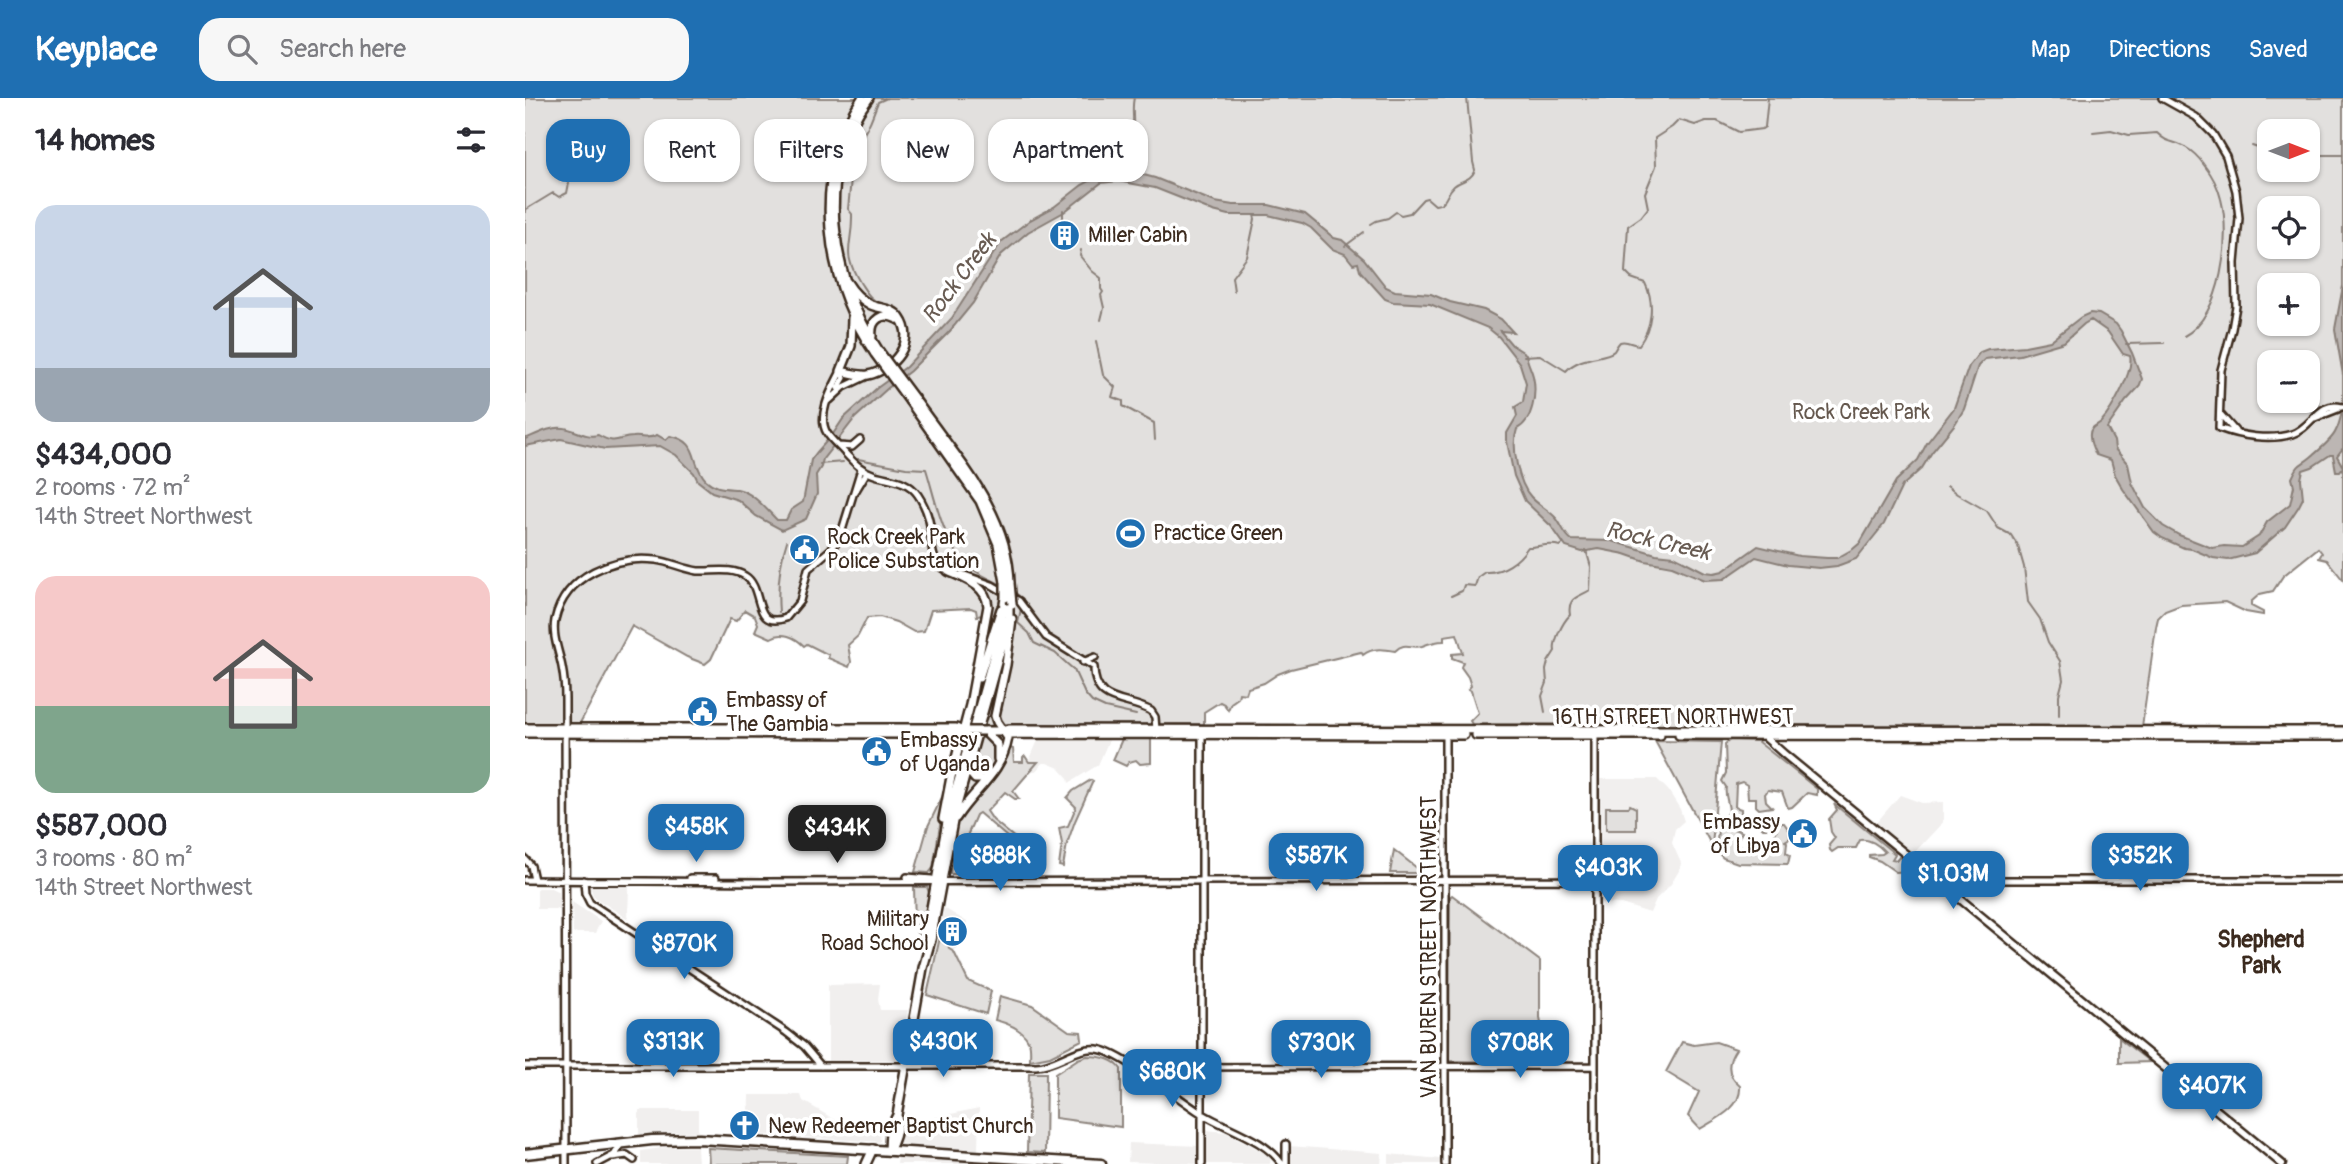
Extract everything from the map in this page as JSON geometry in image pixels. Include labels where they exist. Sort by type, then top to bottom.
[{"type":"highway","points":[[525,1154],[699,1139],[1101,1164]]},
{"type":"main road","points":[[843,276],[859,297],[893,312],[903,323],[906,340],[901,353],[870,374],[841,371],[849,354],[852,318],[834,263],[830,239],[831,181],[839,145],[862,98]]},
{"type":"main road","points":[[869,98],[843,147],[837,180],[835,232],[843,276],[860,320],[874,343]]},
{"type":"main road","points":[[849,309],[877,352],[974,481],[992,510],[1006,552],[1011,602],[1009,647],[995,716],[1008,738],[999,767],[966,802],[952,828]]},
{"type":"main road","points":[[877,352],[872,328],[878,318],[891,316],[903,323]]},
{"type":"main road","points":[[889,1150],[894,1141],[905,1066],[931,940],[944,810],[965,731],[988,606],[985,594],[978,586],[948,571]]},
{"type":"main road","points":[[970,705],[1011,602]]},
{"type":"main road","points":[[939,880],[1011,602]]},
{"type":"main road","points":[[940,855],[953,797],[1011,602]]},
{"type":"main road","name":"16TH STREET NORTHWEST","points":[[525,730],[956,728],[965,731],[1009,729],[1156,732],[2343,731]]},
{"type":"main road","points":[[970,755],[972,776],[978,780],[986,777],[1000,752],[997,743],[985,731]]},
{"type":"main road","points":[[1764,732],[1784,754],[2282,1164]]},
{"type":"main road","name":"16TH STREET NORTHWEST","points":[[1764,732],[2343,736]]},
{"type":"main road","points":[[866,1164],[873,1149]]},
{"type":"street","points":[[2162,98],[2196,117],[2213,134],[2226,156],[2236,191],[2239,218],[2235,263],[2236,310],[2221,370],[2220,428],[2237,433],[2285,436],[2302,430],[2320,414],[2343,407]]},
{"type":"street","points":[[828,403],[843,380],[841,371]]},
{"type":"street","points":[[841,371],[828,403],[824,422],[828,435],[864,470],[904,482],[915,491],[928,517],[933,557],[939,566],[985,582],[1011,602],[1025,607],[1042,634],[1094,667],[1096,682],[1105,694],[1151,710],[1155,717],[1156,732]]},
{"type":"street","points":[[832,396],[848,384],[870,374]]},
{"type":"street","points":[[2220,413],[2237,433]]},
{"type":"street","points":[[839,446],[852,447],[860,440]]},
{"type":"street","points":[[566,1164],[566,730],[564,678],[554,628],[562,603],[580,579],[599,569],[640,560],[661,561],[698,570],[735,572],[747,577],[754,585],[758,606],[764,615],[772,620],[784,619],[800,601],[810,566],[838,540],[851,497],[864,470]]},
{"type":"street","points":[[1083,662],[1095,657]]},
{"type":"street","points":[[1202,732],[1202,1164]]},
{"type":"street","name":"VAN BUREN STREET NORTHWEST","points":[[1445,732],[1445,1164]]},
{"type":"street","points":[[1595,732],[1595,1164]]},
{"type":"street","points":[[525,859],[531,866],[534,880]]},
{"type":"street","points":[[525,880],[929,877],[939,880],[1594,880]]},
{"type":"street","points":[[584,880],[585,893],[590,903],[786,1032],[804,1046],[821,1066]]},
{"type":"street","points":[[1937,880],[2343,880]]},
{"type":"street","points":[[525,1066],[1043,1066],[1079,1051],[1094,1049],[1113,1053],[1202,1114],[1273,1152],[1284,1164]]},
{"type":"street","points":[[1145,1075],[1157,1066]]},
{"type":"street","points":[[1133,1067],[1594,1066]]},
{"type":"street","points":[[597,1164],[610,1157],[621,1144]]},
{"type":"street","points":[[1284,1164],[1286,1144]]},
{"type":"street","points":[[610,1157],[627,1155],[634,1160]]},
{"type":"shaded area","name":"Rock Creek","points":[[1148,176],[1215,202],[1269,205],[1305,214],[1364,259],[1386,287],[1395,291],[1431,294],[1450,302],[1484,310],[1501,319],[1513,332],[1500,331],[1512,345],[1526,354],[1533,376],[1534,398],[1530,413],[1517,429],[1515,436],[1519,474],[1526,491],[1556,518],[1572,540],[1612,541],[1656,554],[1674,556],[1705,572],[1723,571],[1758,546],[1799,556],[1827,558],[1837,558],[1853,549],[1860,543],[1896,481],[1918,460],[1927,443],[1954,408],[1969,366],[1980,352],[2050,341],[2090,313],[2099,314],[2116,324],[2142,379],[2139,387],[2107,428],[2115,449],[2128,464],[2132,483],[2145,508],[2163,526],[2212,548],[2242,547],[2259,536],[2267,522],[2290,504],[2294,486],[2292,478],[2298,467],[2335,433],[2343,399],[2343,448],[2337,456],[2343,467],[2336,471],[2333,455],[2330,455],[2303,470],[2303,498],[2299,506],[2285,527],[2255,553],[2228,560],[2213,558],[2162,538],[2154,532],[2123,489],[2111,460],[2096,455],[2092,445],[2091,430],[2101,422],[2116,400],[2129,371],[2130,356],[2123,354],[2108,332],[2091,320],[2064,342],[2020,355],[1985,359],[1978,366],[1964,409],[1955,424],[1922,468],[1902,486],[1884,524],[1856,559],[1837,566],[1819,568],[1788,565],[1756,557],[1724,579],[1705,580],[1672,566],[1625,554],[1599,549],[1582,552],[1566,547],[1551,526],[1525,501],[1514,476],[1507,433],[1517,416],[1515,407],[1523,402],[1526,383],[1520,364],[1499,337],[1488,328],[1430,304],[1385,299],[1360,271],[1358,263],[1353,264],[1345,254],[1332,249],[1311,228],[1302,223],[1268,215],[1229,215],[1155,188],[1123,182],[1148,182]]},
{"type":"shaded area","name":"Rock Creek","points":[[1088,182],[1110,182],[1101,183],[1064,212],[1028,232],[1001,255],[973,303],[950,331],[910,371],[855,418],[823,459],[816,475],[817,494],[806,519],[782,530],[756,516],[738,500],[712,492],[698,481],[694,473],[676,455],[660,446],[605,449],[561,439],[525,446],[525,439],[554,428],[613,440],[657,435],[666,440],[670,436],[686,442],[691,447],[701,473],[710,483],[743,491],[777,520],[786,520],[791,510],[803,502],[811,460],[843,419],[877,388],[906,367],[952,318],[1001,242]]},
{"type":"shaded area","points":[[2343,286],[2343,375],[2335,329]]},
{"type":"shaded area","points":[[1039,738],[1109,740],[1098,765],[1069,783],[1059,768],[1047,763],[1043,763],[1036,771],[1030,771],[1029,761]]},
{"type":"shaded area","points":[[1600,779],[1657,779],[1680,809],[1684,821],[1675,829],[1672,843],[1681,863],[1680,869],[1671,884],[1656,899],[1650,913],[1621,904],[1601,903]]},
{"type":"shaded area","points":[[1900,795],[1922,803],[1943,802],[1943,822],[1914,853],[1876,823]]},
{"type":"shaded area","points":[[590,886],[629,886],[628,919],[597,899]]},
{"type":"shaded area","points":[[537,888],[551,888],[559,892],[560,909],[537,909]]},
{"type":"shaded area","points":[[572,902],[601,921],[595,933],[573,933]]},
{"type":"shaded area","points":[[944,908],[967,922],[954,952],[938,944]]},
{"type":"shaded area","points":[[880,984],[880,1010],[908,1010],[898,1058],[828,1061],[828,985]]},
{"type":"shaded area","points":[[749,1095],[801,1095],[803,1101],[837,1121],[870,1130],[877,1123],[881,1126],[880,1142],[748,1134]]},
{"type":"shaded area","points":[[979,1108],[978,1151],[896,1144],[900,1125]]},
{"type":"shaded area","points":[[639,1110],[698,1110],[698,1131],[639,1134]]},
{"type":"shaded area","points":[[1206,1130],[1225,1132],[1252,1146],[1271,1157],[1270,1164],[1205,1164]]},
{"type":"shaded area","points":[[1129,1143],[1200,1146],[1199,1164],[1128,1162]]},
{"type":"shaded area","points":[[1289,1146],[1382,1153],[1381,1164],[1290,1164]]},
{"type":"shaded area","points":[[697,1147],[698,1164],[641,1164],[641,1151]]},
{"type":"shaded area","points":[[1389,1154],[1440,1159],[1440,1164],[1389,1164]]},
{"type":"shaded area","points":[[898,1156],[979,1162],[979,1164],[897,1164]]},
{"type":"green space","name":"Rock Creek Park","points":[[525,98],[2343,98],[2343,580],[2327,560],[2319,558],[2322,553],[2318,548],[2283,576],[2273,591],[2260,594],[2251,602],[2251,606],[2263,612],[2263,615],[2246,612],[2225,602],[2181,605],[2165,611],[2158,618],[2156,627],[2142,727],[1472,724],[1470,721],[1478,713],[1468,689],[1471,686],[1461,667],[1463,662],[1452,658],[1452,654],[1463,653],[1457,634],[1444,636],[1444,641],[1422,646],[1405,646],[1395,651],[1375,650],[1363,655],[1361,652],[1291,669],[1248,688],[1246,694],[1239,693],[1228,710],[1220,702],[1204,712],[1204,724],[962,726],[983,615],[977,616],[976,610],[971,608],[931,610],[924,631],[914,632],[880,617],[867,618],[858,636],[848,645],[851,662],[849,667],[788,636],[771,638],[755,631],[758,624],[755,616],[745,610],[736,621],[730,619],[711,659],[705,664],[687,657],[632,626],[580,723],[525,723]]},
{"type":"green space","points":[[978,738],[1004,738],[1003,749],[993,768],[958,812]]},
{"type":"green space","points":[[1122,739],[1151,739],[1151,763],[1140,764],[1136,760],[1126,766],[1113,760]]},
{"type":"green space","points":[[1730,740],[1757,741],[1817,789],[1817,795],[1807,793],[1788,808],[1782,792],[1768,790],[1765,794],[1766,801],[1772,807],[1759,809],[1756,806],[1756,798],[1748,798],[1747,785],[1742,782],[1736,784],[1735,807],[1741,809],[1741,819],[1735,821],[1734,829],[1742,832],[1738,844],[1744,849],[1752,844],[1753,850],[1763,850],[1767,837],[1775,837],[1777,827],[1771,824],[1768,828],[1763,828],[1753,819],[1761,821],[1774,817],[1789,830],[1790,838],[1785,841],[1786,853],[1790,855],[1788,864],[1738,863],[1723,858],[1716,851],[1719,820],[1729,812],[1726,787],[1722,781],[1726,773],[1725,744]]},
{"type":"green space","points":[[1655,741],[1721,742],[1712,846]]},
{"type":"green space","points":[[1010,748],[1013,749],[1014,762],[1023,762],[1025,756],[1029,762],[1038,762],[1013,791],[1019,799],[1005,792],[987,811],[993,820],[1022,844],[1021,849],[1021,845],[1015,840],[1004,844],[1007,837],[979,813],[964,843],[965,874],[950,874],[954,831],[960,814],[988,786],[1005,762]]},
{"type":"green space","points":[[1093,781],[1067,844],[1063,867],[1059,866],[1062,844],[1059,828],[1068,826],[1076,807],[1067,798]]},
{"type":"green space","points":[[946,789],[933,868],[929,873],[915,872],[928,826]]},
{"type":"green space","points":[[1834,804],[1895,854],[1892,859],[1897,860],[1899,857],[1909,866],[1908,871],[1896,872],[1869,857],[1885,852],[1867,840],[1860,840],[1856,848],[1838,848],[1832,852],[1829,845],[1835,838],[1829,819],[1837,810]]},
{"type":"green space","points":[[1630,805],[1636,808],[1636,830],[1606,830],[1606,807]]},
{"type":"green space","points":[[1394,850],[1422,872],[1422,873],[1390,873]]},
{"type":"green space","points":[[914,887],[927,887],[929,893],[921,935],[915,927]]},
{"type":"green space","points":[[1452,895],[1540,961],[1540,1018],[1548,1063],[1449,1061]]},
{"type":"green space","points":[[940,937],[948,942],[949,949],[954,952],[968,981],[991,991],[986,1014],[927,995]]},
{"type":"green space","points":[[1000,996],[1032,1005],[1069,1031],[1081,1032],[1082,1040],[1050,1056],[1030,1060],[1030,1046],[1026,1037],[1014,1027],[995,1020]]},
{"type":"green space","points":[[2119,1038],[2150,1062],[2119,1063]]},
{"type":"green space","points":[[1682,1042],[1694,1045],[1716,1042],[1736,1049],[1729,1068],[1735,1082],[1740,1086],[1737,1101],[1727,1112],[1700,1129],[1688,1116],[1699,1092],[1666,1072]]},
{"type":"green space","points":[[1087,1056],[1106,1059],[1121,1069],[1121,1127],[1055,1118],[1055,1074]]},
{"type":"green space","points":[[1029,1073],[1046,1073],[1045,1153],[1027,1152]]},
{"type":"green space","points":[[708,1148],[848,1156],[847,1164],[709,1164]]},
{"type":"waterway","points":[[881,304],[867,293],[851,264],[849,249],[852,214],[848,209],[852,169],[864,156],[860,139],[869,126],[878,102],[887,98]]},
{"type":"waterway","points":[[1133,119],[1134,98]]},
{"type":"waterway","points":[[1371,224],[1396,212],[1401,215],[1410,213],[1423,199],[1427,198],[1435,205],[1439,204],[1454,186],[1473,174],[1475,170],[1467,98]]},
{"type":"waterway","points":[[1524,356],[1540,355],[1566,371],[1578,362],[1610,354],[1620,342],[1639,345],[1647,331],[1651,307],[1645,283],[1631,278],[1625,272],[1628,226],[1648,208],[1645,193],[1656,166],[1655,138],[1679,120],[1695,125],[1717,121],[1739,132],[1762,129],[1765,127],[1768,98]]},
{"type":"waterway","points":[[2093,132],[2111,130],[2129,135],[2157,133],[2193,153],[2216,185],[2224,215],[2225,234],[2220,274],[2207,312],[2197,326],[2184,336]]},
{"type":"waterway","points":[[2252,146],[2257,148]]},
{"type":"waterway","points":[[2321,155],[2343,155]]},
{"type":"waterway","points":[[525,210],[553,193],[559,197],[567,193],[569,182]]},
{"type":"waterway","points":[[1063,210],[1063,223],[1071,230],[1075,239]]},
{"type":"waterway","points":[[1234,291],[1232,277],[1247,257],[1254,215]]},
{"type":"waterway","points":[[1345,246],[1364,232]]},
{"type":"waterway","points":[[1081,250],[1080,256],[1101,278],[1104,308],[1101,320]]},
{"type":"waterway","points":[[1096,341],[1103,375],[1115,387],[1112,397],[1123,401],[1123,406],[1154,423],[1155,440]]},
{"type":"waterway","points":[[2126,344],[2164,343]]},
{"type":"waterway","points":[[858,459],[926,469],[942,522],[954,548],[972,569],[1002,585]]},
{"type":"waterway","points":[[820,464],[843,462]]},
{"type":"waterway","points":[[1947,486],[1987,511],[1998,528],[2011,535],[2018,546],[2024,567],[2028,602],[2040,619],[2048,642],[2060,661],[2063,680],[2059,695],[2059,715]]},
{"type":"waterway","points":[[779,612],[779,576],[787,541]]},
{"type":"waterway","points":[[1451,596],[1462,591],[1464,585],[1475,586],[1478,577],[1485,572],[1510,565],[1528,547],[1563,544]]},
{"type":"waterway","points":[[1545,712],[1542,696],[1547,683],[1546,670],[1555,651],[1557,637],[1570,615],[1572,601],[1590,590],[1591,567],[1586,550]]},
{"type":"waterway","points":[[1013,591],[1023,599],[1018,623],[1029,633],[1034,643],[1055,653],[1074,670],[1085,694],[1092,702],[1136,715]]},
{"type":"place","name":"Miller Cabin","points":[[1065,235]]},
{"type":"place","name":"Practice Green","points":[[1130,533]]},
{"type":"place","name":"Rock Creek Park Police Substation","points":[[804,549]]},
{"type":"place","name":"Embassy of The Gambia","points":[[703,712]]},
{"type":"place","name":"Embassy of Uganda","points":[[877,752]]},
{"type":"place","name":"Embassy of Libya","points":[[1803,834]]},
{"type":"place","name":"Military Road School","points":[[952,931]]},
{"type":"place","name":"New Redeemer Baptist Church","points":[[745,1126]]},
{"type":"district","name":"Shepherd Park","points":[[2261,952]]}]
